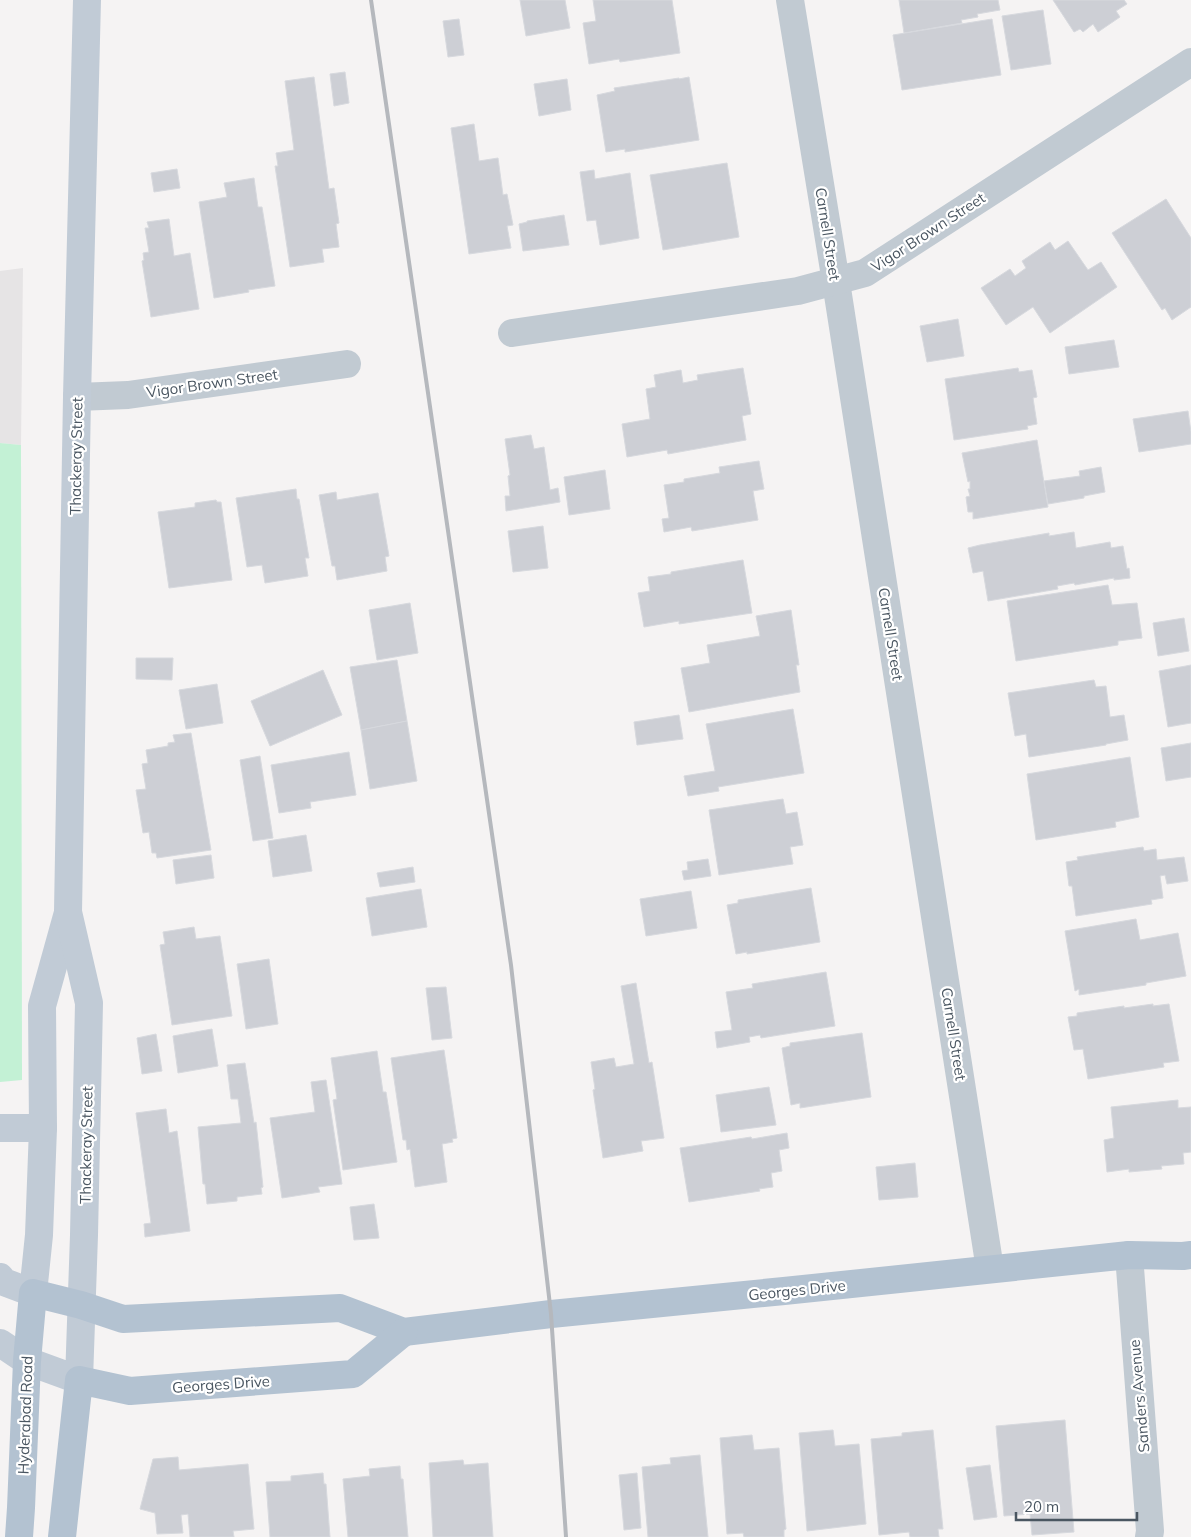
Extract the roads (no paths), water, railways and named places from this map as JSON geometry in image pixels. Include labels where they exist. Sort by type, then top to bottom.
[{"type":"main road","name":"Thackeray Street","points":[[79,1380],[89,1003],[68,912],[77,397],[87,0]]},
{"type":"main road","name":"Thackeray Street","points":[[33,1293],[39,1235],[43,1128],[42,1006],[68,912]]},
{"type":"main road","points":[[0,1128],[43,1128]]},
{"type":"main road","name":"Georges Drive","points":[[33,1293],[123,1319],[340,1308],[404,1332],[551,1314],[1128,1255],[1191,1254]]},
{"type":"main road","points":[[0,1277],[4,1282],[33,1293]]},
{"type":"main road","name":"Hyderabad Road","points":[[19,1537],[27,1361],[33,1293]]},
{"type":"main road","name":"Georges Drive","points":[[0,1343],[27,1361],[79,1380],[130,1390],[353,1374],[404,1332]]},
{"type":"main road","points":[[62,1537],[79,1380]]},
{"type":"street","name":"Carnell Street","points":[[790,0],[836,282],[990,1269]]},
{"type":"street","name":"Vigor Brown Street","points":[[512,333],[798,291],[865,273],[1191,62]]},
{"type":"street","name":"Vigor Brown Street","points":[[77,397],[128,395],[347,364]]},
{"type":"street","name":"Sanders Avenue","points":[[1128,1255],[1154,1535]]},
{"type":"railway","points":[[371,0],[511,965],[551,1314],[566,1537]]}]
